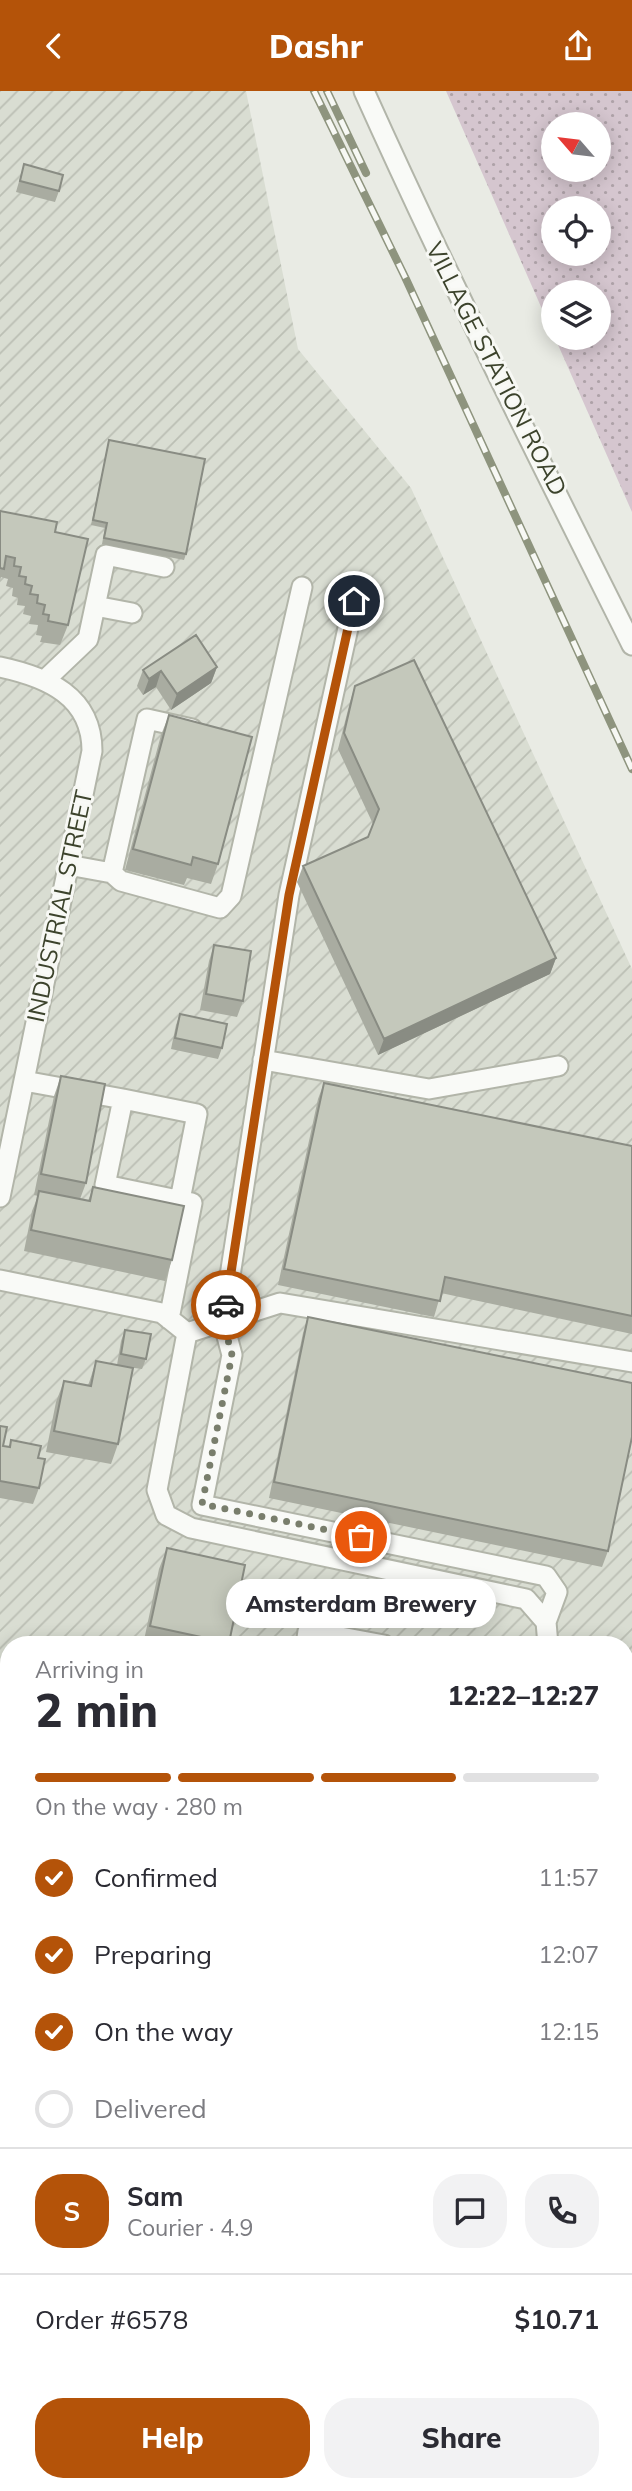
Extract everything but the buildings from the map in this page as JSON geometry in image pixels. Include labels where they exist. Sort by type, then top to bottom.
[{"type":"street","name":"VILLAGE STATION ROAD","points":[[364,91],[467,315],[536,447],[632,645]]},
{"type":"street","points":[[45,680],[88,639],[106,555],[164,567]]},
{"type":"street","points":[[68,865],[112,873],[121,881],[220,908],[231,896],[268,746],[302,587]]},
{"type":"street","points":[[354,601],[289,895],[223,1321],[232,1355],[202,1504],[546,1576],[556,1592],[547,1622],[548,1636]]},
{"type":"street","points":[[95,606],[132,614]]},
{"type":"street","name":"INDUSTRIAL STREET","points":[[0,667],[45,680],[79,704],[92,738],[24,1081],[7,1131],[0,1197]]},
{"type":"street","points":[[112,873],[147,719],[214,734]]},
{"type":"street","points":[[241,740],[268,746]]},
{"type":"street","points":[[263,1060],[429,1089],[558,1066]]},
{"type":"street","points":[[24,1081],[197,1114],[180,1200]]},
{"type":"street","points":[[123,1099],[105,1185],[192,1202],[169,1319]]},
{"type":"street","points":[[0,1280],[162,1313],[187,1333]]},
{"type":"street","points":[[187,1333],[280,1303],[632,1362]]},
{"type":"street","points":[[187,1333],[157,1490],[166,1515],[191,1528],[526,1599],[547,1622]]},
{"type":"street","points":[[307,1636],[308,1631],[335,1636]]},
{"type":"shaded area","points":[[0,91],[246,91],[298,349],[411,488],[632,969],[632,1636],[0,1636]]},
{"type":"shaded area","points":[[446,91],[632,91],[632,512],[560,350],[611,350],[611,280],[541,280],[541,307]]},
{"type":"railway","points":[[314,91],[405,277],[632,769]]},
{"type":"railway","points":[[327,91],[366,173]]},
{"type":"way so far","points":[[226,1305],[223,1321],[232,1355],[202,1504],[361,1537]]},
{"type":"place","name":"Amsterdam Brewery","points":[[361,1537]]},
{"type":"route","points":[[226,1305],[289,895],[354,601]]}]
